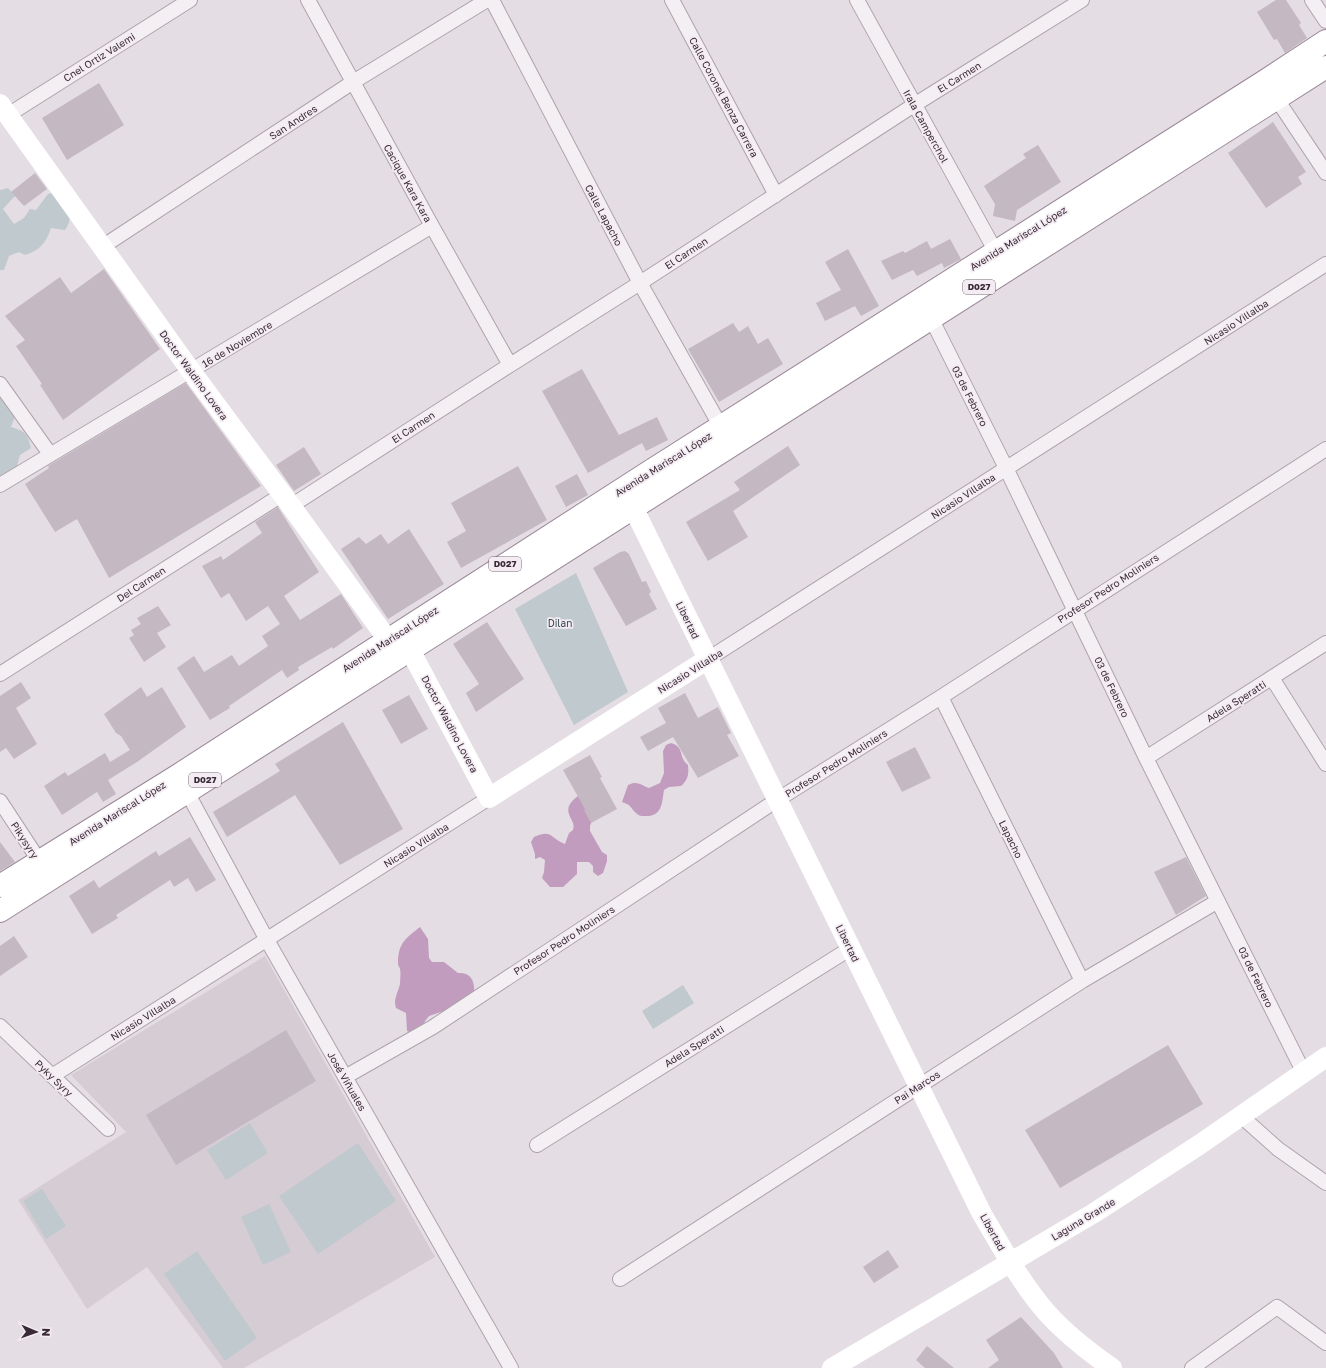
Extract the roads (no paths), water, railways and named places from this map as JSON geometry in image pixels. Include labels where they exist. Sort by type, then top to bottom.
[{"type":"highway","name":"Avenida Mariscal López","points":[[0,911],[44,870],[177,776],[396,644],[633,508],[926,309],[1271,90],[1326,41]]},
{"type":"highway","name":"Avenida Mariscal López","points":[[0,886],[44,870],[187,792],[396,644],[623,489],[720,428],[926,309],[996,252],[1271,90],[1326,67]]},
{"type":"main road","name":"Doctor Waldino Lovera","points":[[4,109],[191,371],[396,644],[489,798]]},
{"type":"main road","name":"Libertad","points":[[623,489],[982,1214],[1010,1263],[1048,1314],[1082,1347],[1112,1368]]},
{"type":"main road","name":"Nicasio Villalba","points":[[489,798],[708,660]]},
{"type":"main road","name":"Laguna Grande","points":[[832,1368],[1094,1213],[1241,1116],[1326,1057]]},
{"type":"street","name":"Cnel Ortiz Valemi","points":[[4,109],[190,0]]},
{"type":"street","name":"Cacique Kara Kara","points":[[308,0],[510,365]]},
{"type":"street","name":"San Andres","points":[[102,247],[353,82],[486,0]]},
{"type":"street","name":"Calle Lapacho","points":[[492,0],[640,283],[720,428]]},
{"type":"street","name":"Calle Coronel Benza Carrera","points":[[672,0],[776,195]]},
{"type":"street","name":"Irala Camperchol","points":[[857,0],[996,252]]},
{"type":"street","name":"El Carmen","points":[[287,500],[510,365],[640,283],[914,105],[1082,0]]},
{"type":"street","points":[[1312,0],[1326,21]]},
{"type":"street","points":[[1271,90],[1326,173]]},
{"type":"street","name":"16 de Noviembre","points":[[0,485],[432,226]]},
{"type":"street","name":"Nicasio Villalba","points":[[708,660],[1326,264]]},
{"type":"street","name":"03 de Febrero","points":[[926,309],[1006,468],[1146,758],[1304,1073]]},
{"type":"street","points":[[0,384],[50,454]]},
{"type":"street","name":"Profesor Pedro Moliniers","points":[[345,1077],[433,1027],[778,800],[1326,449]]},
{"type":"street","name":"Del Carmen","points":[[0,674],[287,500]]},
{"type":"street","name":"Adela Speratti","points":[[1146,758],[1326,643]]},
{"type":"street","points":[[1272,678],[1326,764]]},
{"type":"street","name":"Lapacho","points":[[941,697],[1082,981]]},
{"type":"street","name":"José Viñuales","points":[[187,792],[267,940],[511,1368]]},
{"type":"street","name":"Nicasio Villalba","points":[[52,1076],[489,798]]},
{"type":"street","name":"Pikysyry","points":[[0,801],[44,870]]},
{"type":"street","name":"Pai Marcos","points":[[620,1279],[1082,981],[1218,901]]},
{"type":"street","name":"Adela Speratti","points":[[538,1145],[851,948]]},
{"type":"street","name":"Pyky Syry","points":[[0,1026],[108,1129]]},
{"type":"street","points":[[1241,1116],[1278,1149],[1326,1183]]},
{"type":"street","points":[[1192,1368],[1277,1307],[1326,1343]]},
{"type":"park label","name":"Dilan","points":[[560,623]]}]
